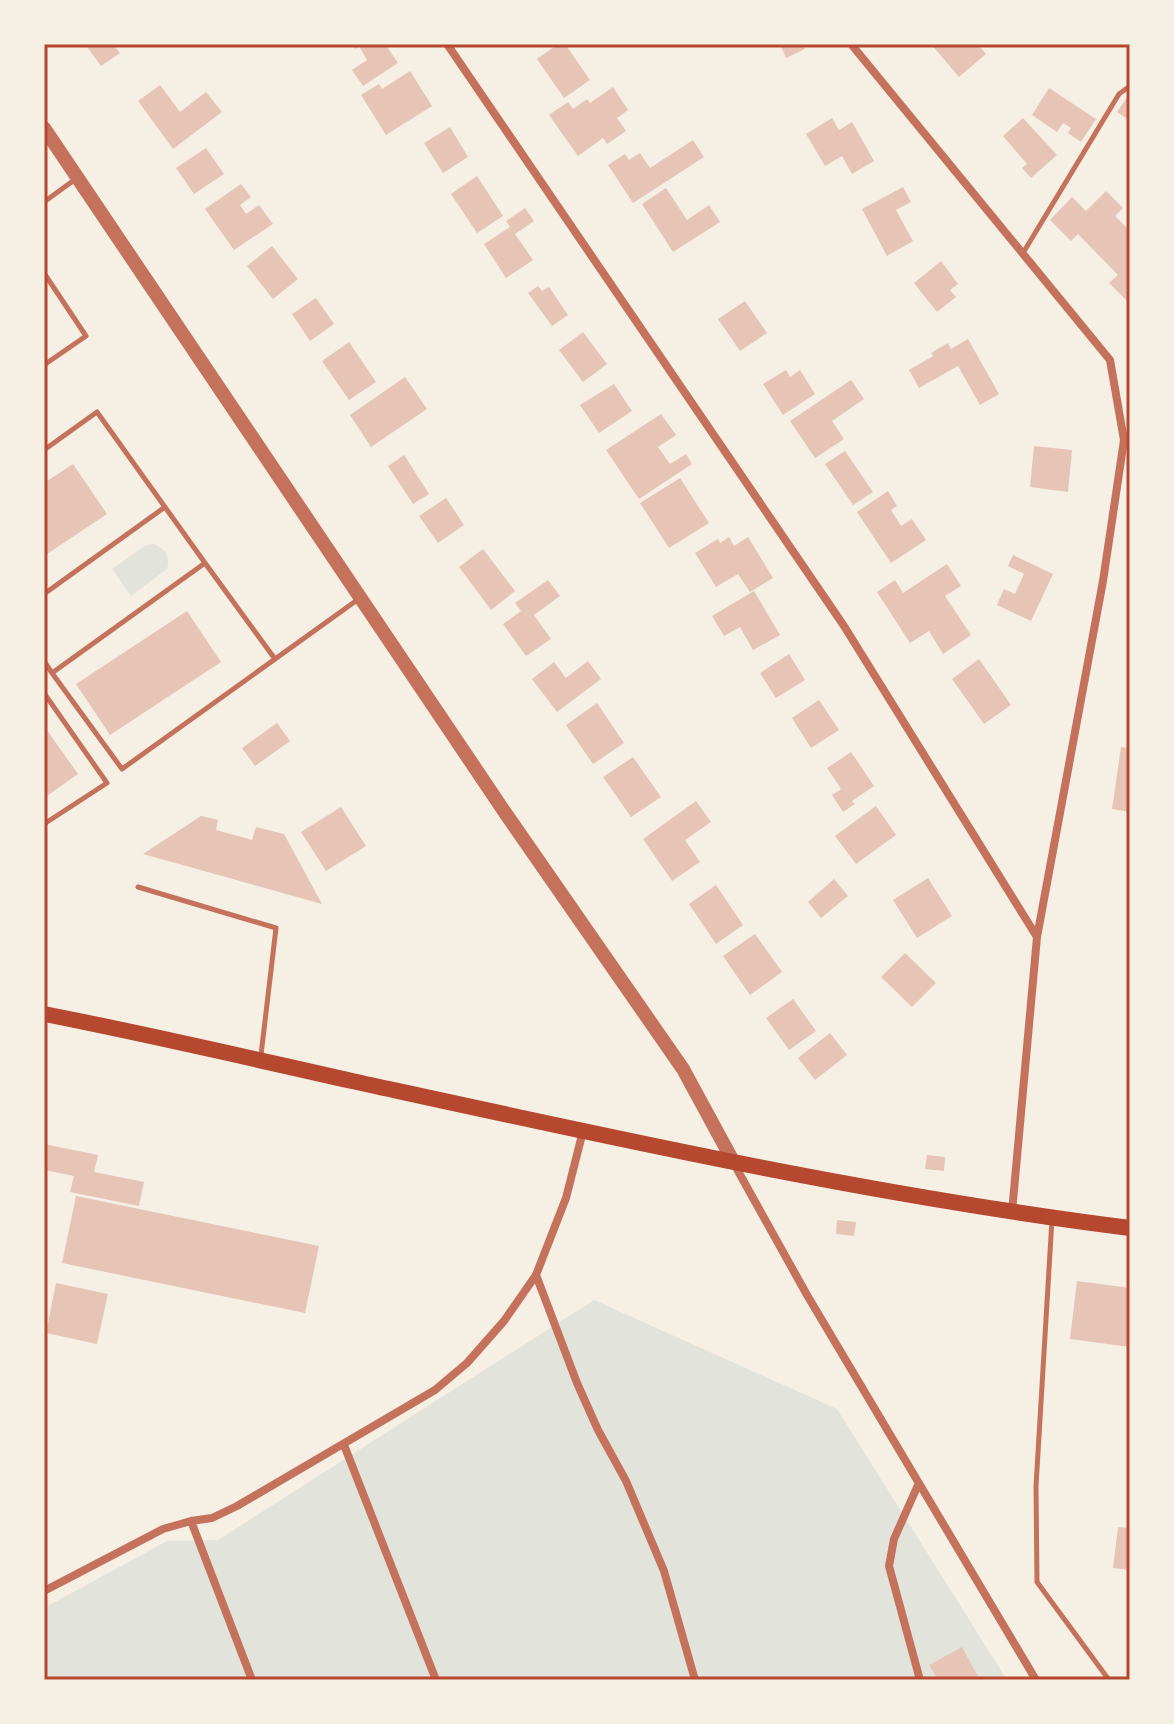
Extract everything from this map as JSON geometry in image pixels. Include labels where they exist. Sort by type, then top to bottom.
[{"type":"main road","points":[[44,1014],[733,1161],[1012,1213],[1130,1228]]},
{"type":"street","points":[[447,44],[844,626],[1037,937]]},
{"type":"street","points":[[851,44],[1110,360],[1124,440],[1100,596],[1037,937],[1012,1213]]},
{"type":"street","points":[[44,128],[506,814],[683,1069],[807,1295],[1036,1680]]},
{"type":"street","points":[[44,1591],[163,1529],[212,1518],[435,1390],[467,1363],[504,1321],[536,1275],[566,1198],[583,1131]]},
{"type":"street","points":[[536,1275],[577,1383],[626,1481],[664,1571],[695,1680]]},
{"type":"street","points":[[344,1445],[436,1680]]},
{"type":"street","points":[[918,1485],[894,1539],[889,1566],[920,1680]]},
{"type":"street","points":[[191,1521],[252,1680]]},
{"type":"lane","points":[[1023,253],[1119,94],[1130,86]]},
{"type":"lane","points":[[44,202],[78,178]]},
{"type":"lane","points":[[44,273],[86,336],[45,363]]},
{"type":"lane","points":[[44,450],[97,412],[275,659]]},
{"type":"lane","points":[[44,594],[165,507]]},
{"type":"lane","points":[[52,673],[205,563]]},
{"type":"lane","points":[[44,661],[122,769],[361,597]]},
{"type":"lane","points":[[44,693],[107,783],[44,824]]},
{"type":"lane","points":[[138,887],[276,928],[260,1060]]},
{"type":"lane","points":[[1052,1218],[1036,1486],[1037,1582],[1109,1680]]},
{"type":"shaded area","points":[[154,544],[166,554],[167,569],[131,596],[112,569],[146,545]]},
{"type":"shaded area","points":[[594,1300],[837,1409],[1007,1680],[44,1680],[44,1608],[167,1541],[218,1540]]},
{"type":"building","points":[[85,44],[121,44],[116,48],[120,53],[101,66]]},
{"type":"building","points":[[352,44],[385,44],[398,63],[363,86],[352,70],[367,60],[359,46],[355,49]]},
{"type":"building","points":[[558,44],[565,44],[590,80],[564,98],[537,59]]},
{"type":"building","points":[[780,44],[803,44],[805,49],[786,58]]},
{"type":"building","points":[[931,44],[977,44],[986,54],[959,77]]},
{"type":"building","points":[[410,71],[432,106],[386,135],[361,95],[379,84],[382,89]]},
{"type":"building","points":[[160,85],[180,112],[206,92],[222,112],[173,149],[138,101]]},
{"type":"building","points":[[613,87],[628,110],[617,118],[626,131],[607,144],[603,138],[578,156],[549,115],[568,102],[573,109],[587,99],[590,103]]},
{"type":"building","points":[[1049,88],[1096,119],[1081,142],[1068,133],[1071,128],[1063,123],[1057,132],[1032,115]]},
{"type":"building","points":[[1130,97],[1130,121],[1117,112]]},
{"type":"building","points":[[832,118],[839,130],[852,122],[874,161],[852,174],[842,156],[825,166],[806,134]]},
{"type":"building","points":[[1023,118],[1057,155],[1031,178],[1022,168],[1027,164],[1003,136]]},
{"type":"building","points":[[450,127],[468,157],[443,173],[424,143]]},
{"type":"building","points":[[693,140],[704,157],[633,203],[608,165],[625,154],[629,160],[640,153],[650,168]]},
{"type":"building","points":[[206,148],[224,174],[194,194],[176,168]]},
{"type":"building","points":[[477,176],[503,216],[477,233],[451,194]]},
{"type":"building","points":[[241,184],[251,197],[240,205],[246,214],[259,205],[273,224],[234,250],[205,209]]},
{"type":"building","points":[[903,187],[911,202],[896,210],[913,241],[887,256],[862,209]]},
{"type":"building","points":[[666,188],[687,220],[709,205],[720,222],[673,252],[642,204]]},
{"type":"building","points":[[1106,191],[1123,208],[1115,216],[1130,231],[1130,298],[1127,301],[1109,283],[1118,275],[1078,234],[1071,241],[1050,220],[1072,197],[1086,211]]},
{"type":"building","points":[[525,208],[534,221],[515,234],[533,260],[506,278],[484,244],[510,227],[506,221]]},
{"type":"building","points":[[272,246],[298,279],[273,299],[247,266]]},
{"type":"building","points":[[941,261],[958,284],[950,290],[956,297],[937,312],[914,283]]},
{"type":"building","points":[[538,286],[542,291],[549,287],[568,315],[552,326],[528,293]]},
{"type":"building","points":[[316,298],[334,324],[310,341],[292,314]]},
{"type":"building","points":[[745,301],[767,333],[740,351],[718,319]]},
{"type":"building","points":[[583,332],[607,364],[583,382],[559,350]]},
{"type":"building","points":[[968,339],[999,394],[980,405],[958,366],[919,388],[909,370],[948,343],[951,349]]},
{"type":"building","points":[[349,342],[376,382],[349,400],[322,361]]},
{"type":"building","points":[[786,370],[790,377],[800,370],[815,394],[783,415],[763,384]]},
{"type":"building","points":[[405,377],[427,409],[371,447],[350,415]]},
{"type":"building","points":[[851,380],[864,399],[832,421],[844,439],[815,458],[790,421]]},
{"type":"building","points":[[614,384],[632,411],[599,433],[580,405]]},
{"type":"building","points":[[661,414],[676,435],[658,447],[670,464],[686,454],[692,464],[639,499],[606,450]]},
{"type":"building","points":[[1034,446],[1072,450],[1068,492],[1030,487]]},
{"type":"building","points":[[845,451],[873,492],[853,505],[825,464]]},
{"type":"building","points":[[404,455],[429,494],[413,504],[388,466]]},
{"type":"building","points":[[73,464],[107,514],[44,556],[44,483]]},
{"type":"building","points":[[680,478],[709,523],[669,548],[640,503]]},
{"type":"building","points":[[888,491],[897,506],[891,510],[901,526],[912,519],[926,540],[891,563],[857,512]]},
{"type":"building","points":[[446,498],[464,525],[438,543],[419,516]]},
{"type":"building","points":[[729,537],[734,546],[748,537],[773,578],[750,592],[738,574],[716,587],[695,553],[718,539],[720,543]]},
{"type":"building","points":[[483,549],[515,591],[491,610],[459,567]]},
{"type":"building","points":[[1013,555],[1053,574],[1031,621],[997,605],[1004,589],[1015,594],[1024,574],[1008,566]]},
{"type":"building","points":[[947,564],[961,586],[945,596],[971,635],[943,654],[929,631],[910,643],[877,592],[895,580],[903,593]]},
{"type":"building","points":[[548,580],[560,596],[534,615],[551,639],[526,656],[503,624],[521,611],[515,603]]},
{"type":"building","points":[[754,591],[780,635],[753,650],[740,627],[724,636],[712,616]]},
{"type":"building","points":[[187,611],[221,662],[110,735],[76,684]]},
{"type":"building","points":[[789,654],[805,680],[776,698],[760,673]]},
{"type":"building","points":[[979,659],[1011,705],[984,724],[952,679]]},
{"type":"building","points":[[588,661],[601,679],[557,712],[532,679],[554,662],[566,678]]},
{"type":"building","points":[[819,700],[839,730],[811,748],[792,718]]},
{"type":"building","points":[[597,703],[624,743],[593,764],[566,725]]},
{"type":"building","points":[[277,723],[290,741],[255,766],[242,748]]},
{"type":"building","points":[[44,726],[78,774],[44,798]]},
{"type":"building","points":[[1121,747],[1130,748],[1130,812],[1112,809]]},
{"type":"building","points":[[851,752],[874,786],[852,801],[855,804],[843,812],[832,795],[841,789],[827,768]]},
{"type":"building","points":[[633,757],[661,797],[631,817],[603,777]]},
{"type":"building","points":[[696,801],[711,822],[685,840],[700,862],[672,881],[643,839]]},
{"type":"building","points":[[876,806],[896,835],[856,864],[835,836]]},
{"type":"building","points":[[341,807],[366,846],[326,871],[301,832]]},
{"type":"building","points":[[201,816],[218,820],[216,830],[252,840],[256,827],[284,834],[322,904],[143,854]]},
{"type":"building","points":[[928,878],[952,916],[917,938],[893,900]]},
{"type":"building","points":[[834,879],[848,896],[821,918],[808,902]]},
{"type":"building","points":[[716,885],[743,925],[716,944],[689,904]]},
{"type":"building","points":[[755,934],[782,972],[750,995],[723,956]]},
{"type":"building","points":[[905,953],[936,983],[912,1007],[881,977]]},
{"type":"building","points":[[793,999],[816,1031],[789,1050],[766,1018]]},
{"type":"building","points":[[830,1033],[847,1055],[815,1080],[798,1058]]},
{"type":"building","points":[[44,1144],[98,1155],[94,1172],[144,1182],[139,1206],[70,1192],[74,1176],[44,1170]]},
{"type":"building","points":[[927,1155],[945,1157],[944,1171],[925,1169]]},
{"type":"building","points":[[76,1196],[319,1246],[305,1313],[62,1263]]},
{"type":"building","points":[[837,1220],[856,1222],[854,1236],[836,1234]]},
{"type":"building","points":[[1077,1281],[1130,1288],[1130,1347],[1070,1339]]},
{"type":"building","points":[[56,1283],[108,1294],[97,1344],[46,1333]]},
{"type":"building","points":[[1118,1527],[1130,1528],[1130,1570],[1113,1568]]},
{"type":"building","points":[[962,1647],[980,1680],[938,1680],[929,1665]]}]
